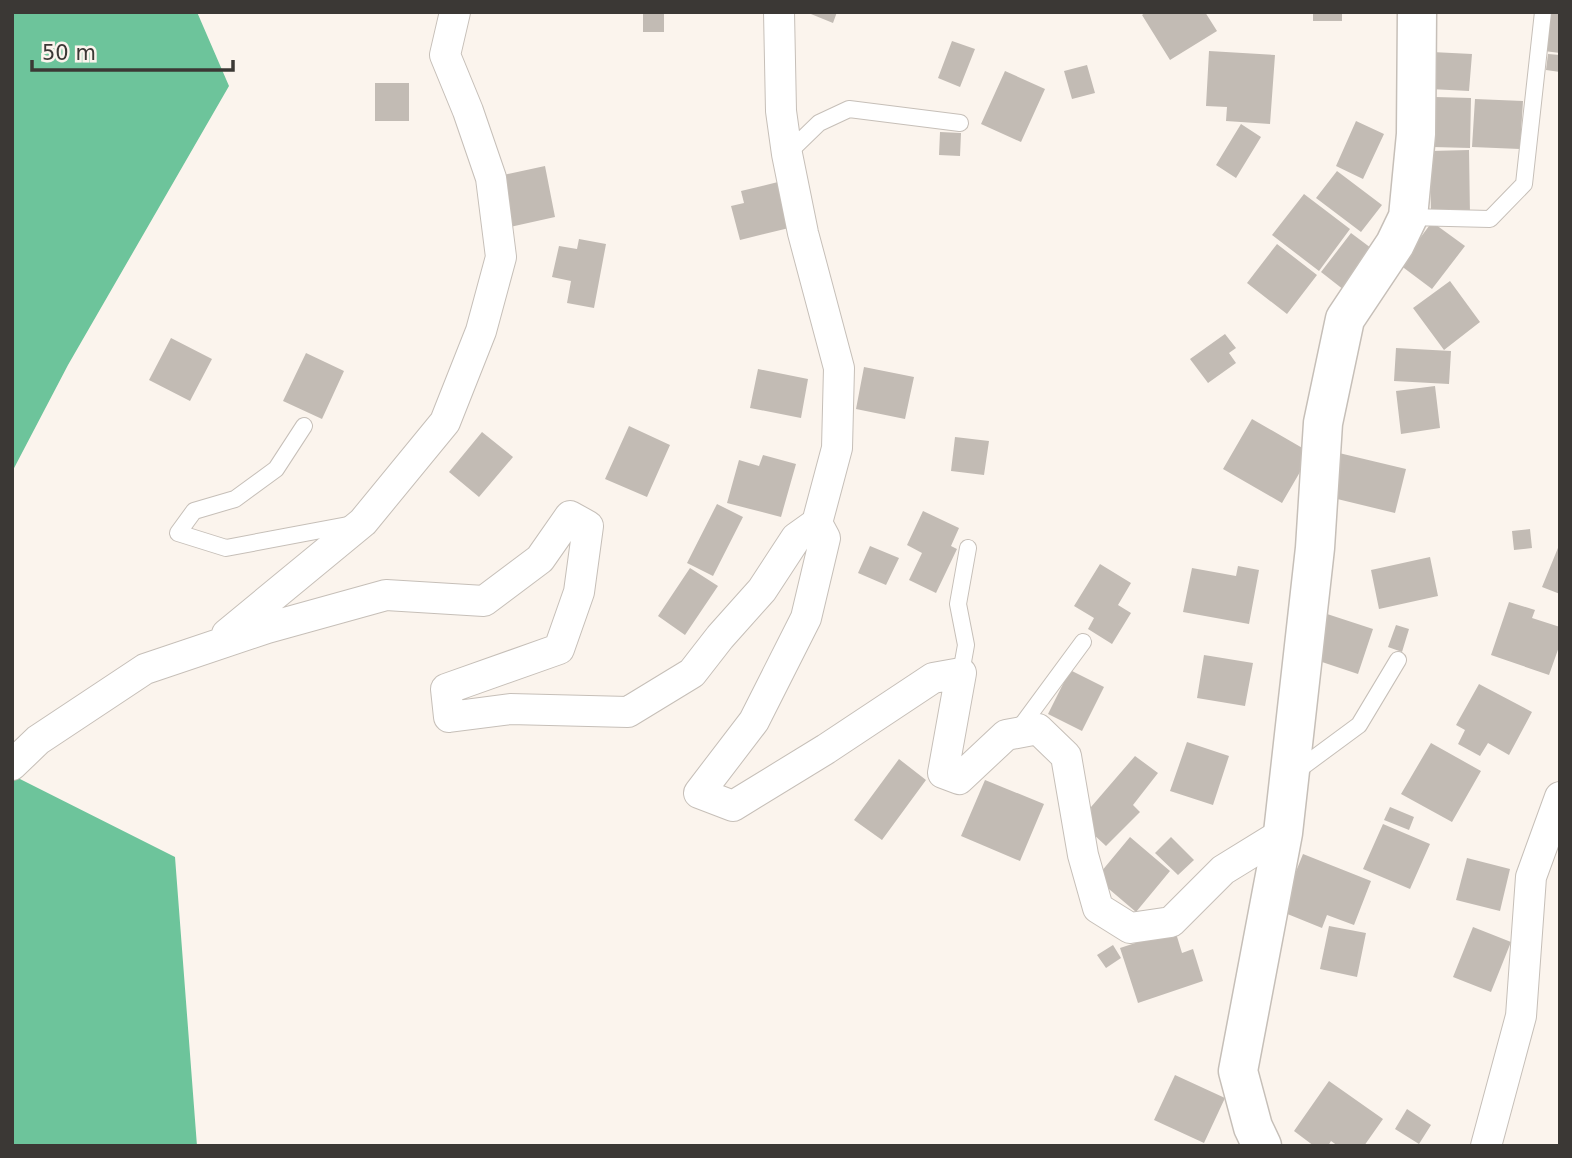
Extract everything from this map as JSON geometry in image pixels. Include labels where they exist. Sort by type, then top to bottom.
[{"type":"street","points":[[213,646],[363,522],[444,422],[481,331],[501,257],[491,178],[445,55],[455,12]]},
{"type":"street","points":[[12,765],[38,740],[145,669],[386,595],[484,601],[540,558],[570,516],[588,526],[579,592],[559,649],[446,690],[449,717],[510,709],[628,712],[692,673],[762,590],[796,538],[817,523],[837,448],[839,368],[803,233],[787,154],[781,111],[779,12]]},
{"type":"street","points":[[1262,1146],[1253,1127],[1238,1071],[1283,833],[1315,548],[1323,423],[1345,319],[1395,244],[1408,217],[1416,134],[1417,12]]},
{"type":"street","points":[[817,523],[825,538],[806,618],[754,721],[699,793],[733,806],[826,749],[933,678],[961,673],[943,773],[959,779],[1006,735],[1038,729],[1066,756],[1083,855],[1098,908],[1130,928],[1171,922],[1223,870],[1283,833]]},
{"type":"street","points":[[1486,1146],[1521,1016],[1531,877],[1560,797]]},
{"type":"lane","points":[[1408,217],[1490,219],[1524,184],[1543,12]]},
{"type":"lane","points":[[787,154],[819,123],[849,109],[960,123]]},
{"type":"lane","points":[[304,426],[276,468],[235,499],[194,511],[178,533],[226,548],[363,522]]},
{"type":"lane","points":[[961,673],[966,645],[958,604],[968,548]]},
{"type":"lane","points":[[1016,733],[1083,642]]},
{"type":"lane","points":[[1289,777],[1359,725],[1398,660]]},
{"type":"green space","points":[[12,12],[197,12],[229,86],[68,365],[12,472]]},
{"type":"green space","points":[[12,775],[175,857],[197,1146],[12,1146]]},
{"type":"building","points":[[643,12],[664,12],[664,32],[643,32]]},
{"type":"building","points":[[806,12],[837,12],[833,23]]},
{"type":"building","points":[[1146,12],[1205,12],[1217,31],[1170,60],[1142,15]]},
{"type":"building","points":[[1313,12],[1342,12],[1342,21],[1313,21]]},
{"type":"building","points":[[1549,12],[1560,12],[1560,53],[1544,51]]},
{"type":"building","points":[[952,41],[975,49],[960,87],[938,78]]},
{"type":"building","points":[[1209,51],[1275,55],[1270,124],[1226,121],[1227,107],[1206,106]]},
{"type":"building","points":[[1432,52],[1472,54],[1469,91],[1430,89]]},
{"type":"building","points":[[1548,54],[1560,55],[1560,72],[1546,70]]},
{"type":"building","points":[[1087,65],[1095,93],[1072,99],[1064,71]]},
{"type":"building","points":[[1005,71],[1045,89],[1021,142],[981,124]]},
{"type":"building","points":[[375,83],[409,83],[409,121],[375,121]]},
{"type":"building","points":[[1435,97],[1471,98],[1470,148],[1433,147]]},
{"type":"building","points":[[1475,99],[1523,101],[1520,149],[1472,147]]},
{"type":"building","points":[[1356,121],[1384,134],[1363,179],[1336,166]]},
{"type":"building","points":[[1241,124],[1261,137],[1236,178],[1216,165]]},
{"type":"building","points":[[940,132],[961,133],[960,156],[939,155]]},
{"type":"building","points":[[1469,150],[1470,215],[1431,216],[1430,151]]},
{"type":"building","points":[[545,166],[555,217],[510,227],[499,176]]},
{"type":"building","points":[[1337,171],[1382,205],[1361,232],[1316,198]]},
{"type":"building","points":[[778,182],[789,228],[740,240],[731,206],[744,203],[741,191]]},
{"type":"building","points":[[1304,194],[1350,229],[1319,271],[1272,235]]},
{"type":"building","points":[[1432,222],[1465,246],[1432,289],[1400,265]]},
{"type":"building","points":[[1351,233],[1375,251],[1344,290],[1321,272]]},
{"type":"building","points":[[579,239],[606,244],[594,308],[567,303],[571,281],[552,277],[559,246],[577,249]]},
{"type":"building","points":[[1277,244],[1317,275],[1287,314],[1247,283]]},
{"type":"building","points":[[1450,281],[1480,322],[1444,350],[1413,308]]},
{"type":"building","points":[[1225,334],[1236,348],[1229,353],[1236,363],[1208,383],[1190,359]]},
{"type":"building","points":[[171,338],[212,359],[190,401],[149,380]]},
{"type":"building","points":[[1396,348],[1451,351],[1449,384],[1394,381]]},
{"type":"building","points":[[306,353],[344,371],[322,419],[283,401]]},
{"type":"building","points":[[864,367],[914,377],[905,419],[856,409]]},
{"type":"building","points":[[758,369],[808,379],[801,418],[750,408]]},
{"type":"building","points":[[1435,386],[1440,428],[1401,434],[1396,391]]},
{"type":"building","points":[[1252,419],[1311,453],[1282,503],[1223,469]]},
{"type":"building","points":[[629,426],[670,445],[647,497],[605,479]]},
{"type":"building","points":[[482,432],[513,457],[479,497],[449,472]]},
{"type":"building","points":[[955,437],[989,441],[984,475],[951,471]]},
{"type":"building","points":[[1339,453],[1406,469],[1395,513],[1329,497]]},
{"type":"building","points":[[763,455],[796,464],[781,517],[727,503],[739,460],[759,466]]},
{"type":"building","points":[[717,504],[743,517],[713,576],[687,563]]},
{"type":"building","points":[[923,511],[959,528],[951,546],[957,549],[936,593],[909,580],[922,553],[907,545]]},
{"type":"building","points":[[1530,529],[1532,548],[1514,550],[1512,531]]},
{"type":"building","points":[[1560,543],[1560,594],[1542,587]]},
{"type":"building","points":[[870,546],[899,558],[886,585],[858,573]]},
{"type":"building","points":[[1430,557],[1438,596],[1379,609],[1371,570]]},
{"type":"building","points":[[1100,564],[1131,583],[1118,605],[1131,613],[1112,644],[1088,629],[1094,618],[1074,606]]},
{"type":"building","points":[[1238,566],[1259,570],[1249,624],[1183,612],[1192,568],[1236,576]]},
{"type":"building","points":[[690,568],[718,586],[685,635],[658,616]]},
{"type":"building","points":[[1509,602],[1535,610],[1532,618],[1560,627],[1560,644],[1549,675],[1491,655]]},
{"type":"building","points":[[1324,613],[1373,629],[1358,674],[1310,658]]},
{"type":"building","points":[[1396,625],[1409,629],[1402,652],[1388,647]]},
{"type":"building","points":[[1204,655],[1253,663],[1245,706],[1197,698]]},
{"type":"building","points":[[1070,670],[1104,687],[1082,731],[1048,714]]},
{"type":"building","points":[[1479,684],[1532,712],[1509,755],[1488,743],[1480,756],[1458,744],[1465,730],[1456,725]]},
{"type":"building","points":[[1187,742],[1229,756],[1213,805],[1170,791]]},
{"type":"building","points":[[1431,743],[1481,771],[1452,822],[1401,794]]},
{"type":"building","points":[[1135,756],[1158,773],[1133,805],[1140,812],[1106,846],[1092,833],[1091,807]]},
{"type":"building","points":[[899,759],[926,780],[882,840],[854,820]]},
{"type":"building","points":[[985,780],[1044,804],[1020,861],[961,836]]},
{"type":"building","points":[[1390,807],[1414,817],[1409,830],[1384,820]]},
{"type":"building","points":[[1383,824],[1430,844],[1410,889],[1363,869]]},
{"type":"building","points":[[1130,837],[1170,871],[1136,912],[1096,878]]},
{"type":"building","points":[[1171,837],[1194,860],[1178,875],[1155,853]]},
{"type":"building","points":[[1303,854],[1371,881],[1354,925],[1327,915],[1322,928],[1280,911]]},
{"type":"building","points":[[1467,858],[1510,869],[1500,911],[1456,900]]},
{"type":"building","points":[[1329,926],[1366,933],[1357,977],[1320,969]]},
{"type":"building","points":[[1473,927],[1511,942],[1491,992],[1453,977]]},
{"type":"building","points":[[1175,930],[1182,953],[1193,949],[1203,981],[1138,1003],[1120,948]]},
{"type":"building","points":[[1113,945],[1121,958],[1106,968],[1097,955]]},
{"type":"building","points":[[1175,1075],[1225,1098],[1204,1143],[1154,1120]]},
{"type":"building","points":[[1329,1081],[1383,1119],[1364,1146],[1338,1146],[1331,1141],[1328,1146],[1314,1146],[1294,1131]]},
{"type":"building","points":[[1407,1109],[1431,1125],[1419,1144],[1395,1129]]}]
